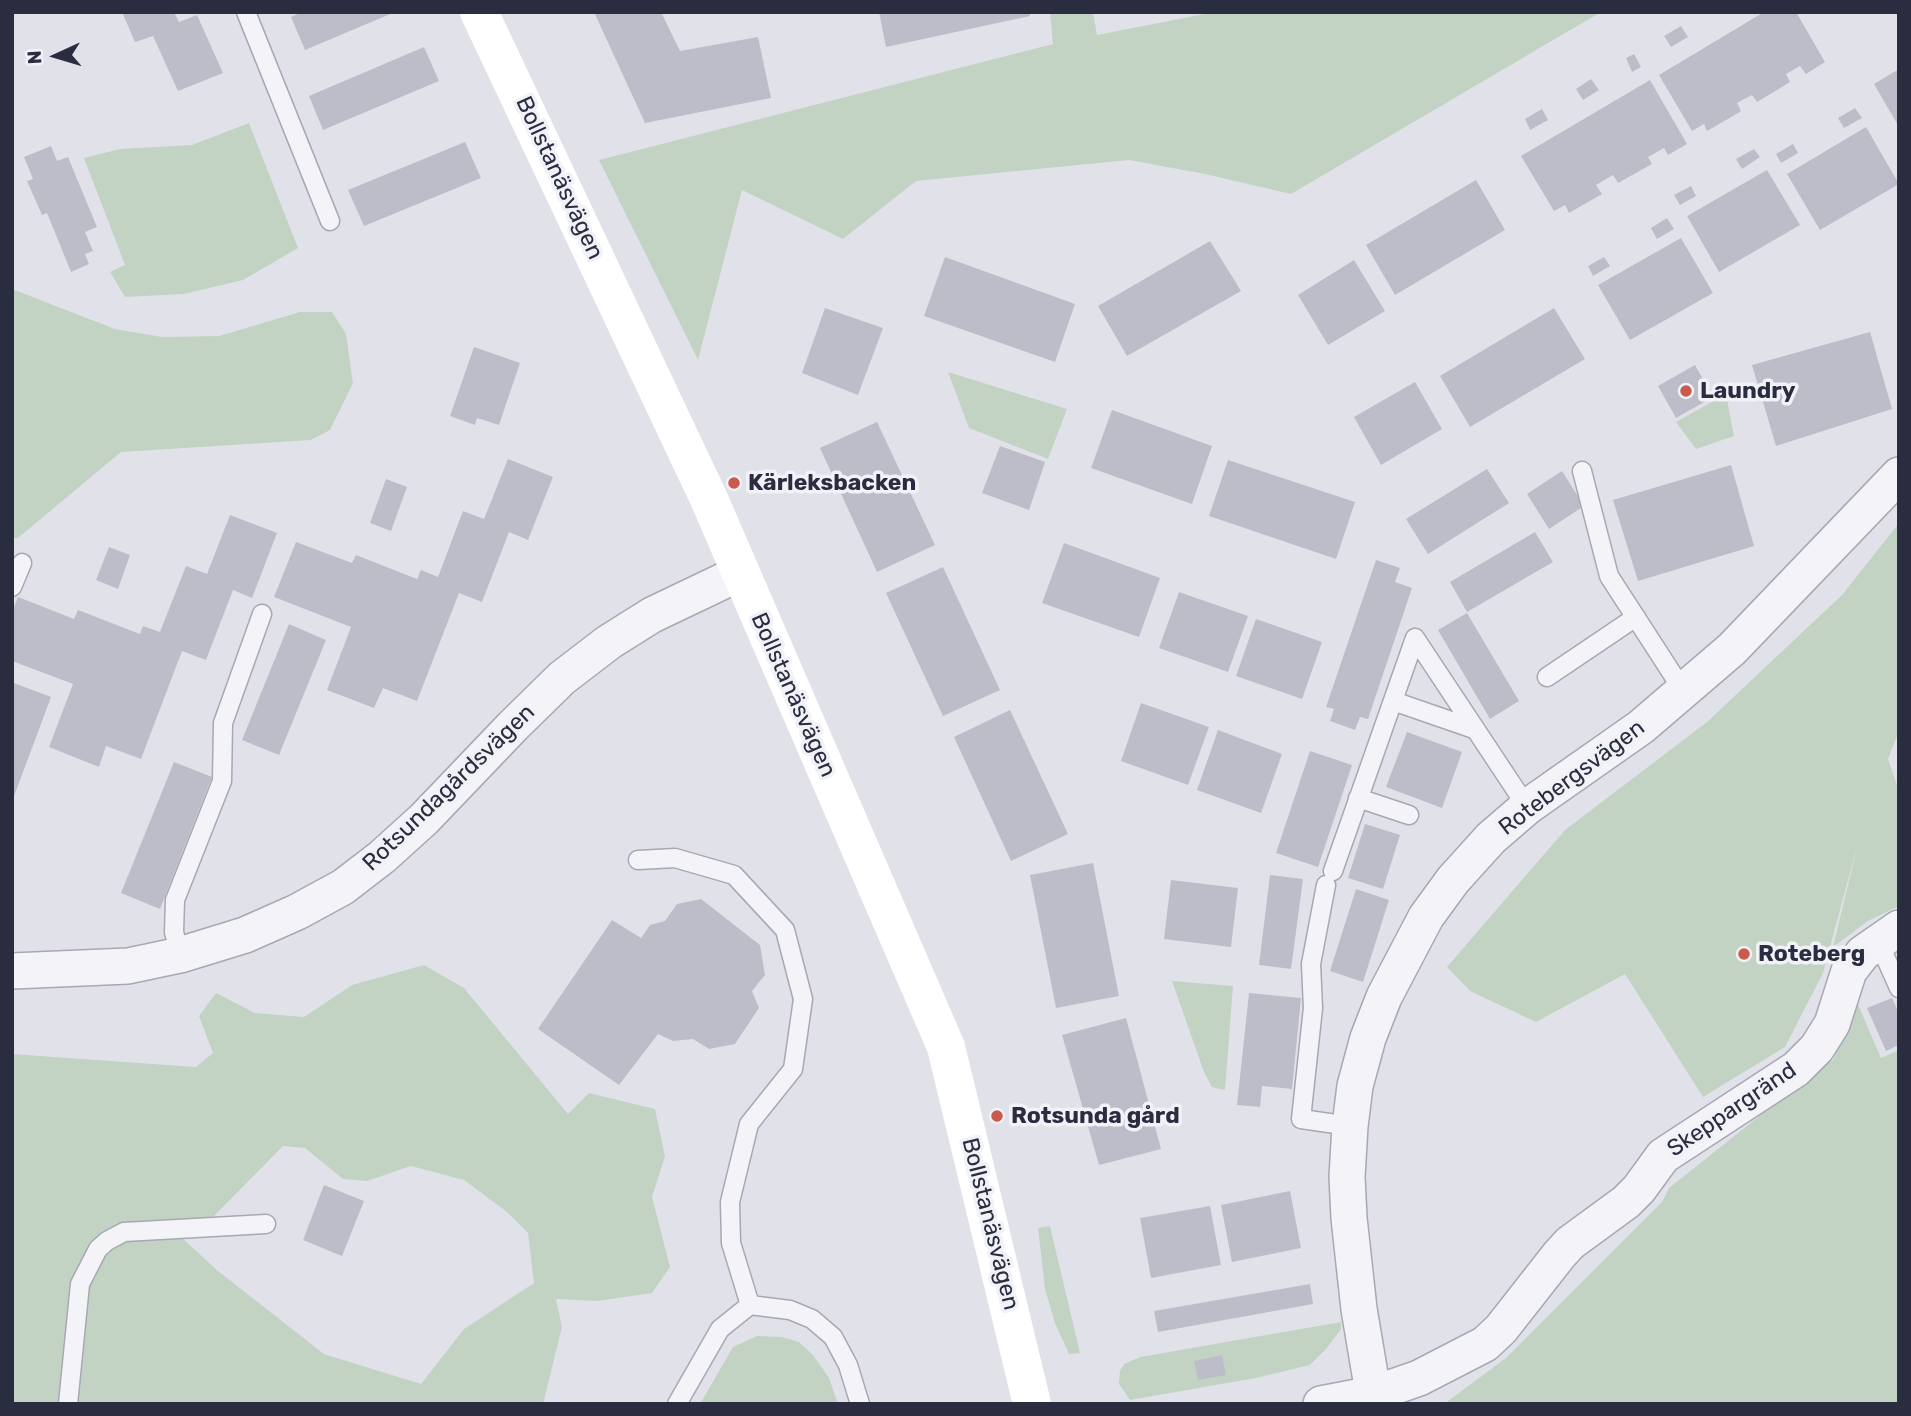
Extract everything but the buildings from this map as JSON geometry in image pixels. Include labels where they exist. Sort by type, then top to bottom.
[{"type":"street","name":"Bollstanäsvägen","points":[[479,12],[703,487],[946,1047],[1032,1404]]},
{"type":"street","name":"Rotebergsvägen","points":[[1374,1399],[1359,1309],[1349,1218],[1347,1177],[1350,1126],[1355,1086],[1368,1038],[1384,997],[1426,917],[1453,880],[1491,838],[1527,807],[1641,727],[1684,692],[1784,597],[1899,475]]},
{"type":"street","name":"Rotsundagårdsvägen","points":[[12,971],[128,966],[180,955],[245,934],[297,912],[343,887],[424,819],[562,678],[609,642],[652,615],[740,573]]},
{"type":"street","name":"Skeppargränd","points":[[1374,1399],[1485,1344],[1501,1329],[1570,1243],[1626,1202],[1663,1156],[1796,1069],[1817,1048],[1832,1024],[1849,971],[1863,953],[1889,935]]},
{"type":"street","points":[[1321,1404],[1374,1399]]},
{"type":"lane","points":[[246,12],[330,221]]},
{"type":"lane","points":[[1582,471],[1609,576],[1684,692]]},
{"type":"lane","points":[[12,587],[22,563]]},
{"type":"lane","points":[[180,955],[174,932],[175,900],[222,781],[223,723],[262,614]]},
{"type":"lane","points":[[1547,677],[1636,617]]},
{"type":"lane","points":[[1350,1126],[1301,1119],[1313,1008],[1311,964],[1329,878],[1415,638],[1527,807]]},
{"type":"lane","points":[[1393,701],[1474,729]]},
{"type":"lane","points":[[1358,798],[1409,815]]},
{"type":"lane","points":[[638,860],[675,858],[734,875],[785,930],[803,999],[793,1069],[749,1124],[730,1202],[732,1243],[750,1305]]},
{"type":"lane","points":[[1889,935],[1899,988]]},
{"type":"lane","points":[[68,1404],[80,1284],[98,1249],[124,1232],[265,1224]]},
{"type":"lane","points":[[677,1404],[720,1329],[750,1305],[790,1310],[812,1319],[833,1337],[848,1365],[860,1404]]},
{"type":"green space","points":[[1050,12],[1093,12],[1097,35],[1215,12],[1601,12],[1291,194],[1129,160],[916,181],[843,239],[742,190],[698,360],[599,160],[1053,44]]},
{"type":"green space","points":[[249,123],[298,248],[243,280],[184,294],[125,297],[110,272],[125,265],[84,158],[120,149],[192,145]]},
{"type":"green space","points":[[12,289],[115,329],[162,337],[219,336],[300,312],[332,312],[346,334],[353,383],[330,430],[311,440],[121,452],[18,538],[12,538]]},
{"type":"green space","points":[[948,372],[1067,409],[1048,459],[969,428]]},
{"type":"green space","points":[[1726,394],[1734,436],[1696,449],[1676,422]]},
{"type":"green space","points":[[1899,523],[1899,731],[1888,759],[1899,791],[1899,906],[1868,921],[1833,947],[1858,843],[1823,973],[1785,1047],[1703,1097],[1625,974],[1536,1022],[1470,991],[1447,967],[1565,830],[1707,722],[1842,595]]},
{"type":"green space","points":[[424,965],[464,988],[568,1114],[589,1093],[655,1109],[665,1156],[652,1197],[670,1267],[652,1293],[597,1301],[556,1299],[562,1327],[543,1404],[12,1404],[12,1054],[196,1067],[213,1053],[199,1016],[216,993],[255,1013],[304,1017],[352,985]],"holes":[[[283,1146],[305,1148],[343,1179],[367,1181],[411,1166],[464,1180],[507,1212],[528,1233],[534,1283],[464,1329],[421,1384],[324,1354],[218,1271],[167,1224],[214,1216]]]},
{"type":"green space","points":[[1172,981],[1233,986],[1225,1090],[1212,1087],[1204,1072]]},
{"type":"green space","points":[[1857,1002],[1881,1058],[1899,1050],[1899,1404],[1444,1404],[1506,1358],[1662,1202],[1669,1188],[1833,1060],[1849,1028]]},
{"type":"green space","points":[[1050,1226],[1080,1353],[1069,1354],[1055,1323],[1045,1289],[1038,1228]]},
{"type":"green space","points":[[1341,1322],[1341,1329],[1310,1365],[1256,1378],[1130,1400],[1119,1384],[1120,1371],[1124,1364],[1140,1357]]},
{"type":"green space","points":[[757,1336],[782,1337],[799,1342],[813,1355],[829,1378],[838,1404],[700,1404],[733,1347]]},
{"type":"place","name":"Laundry","points":[[1686,391]]},
{"type":"place","name":"Kärleksbacken","points":[[734,483]]},
{"type":"place","name":"Roteberg","points":[[1744,954]]},
{"type":"place","name":"Rotsunda gård","points":[[997,1116]]}]
